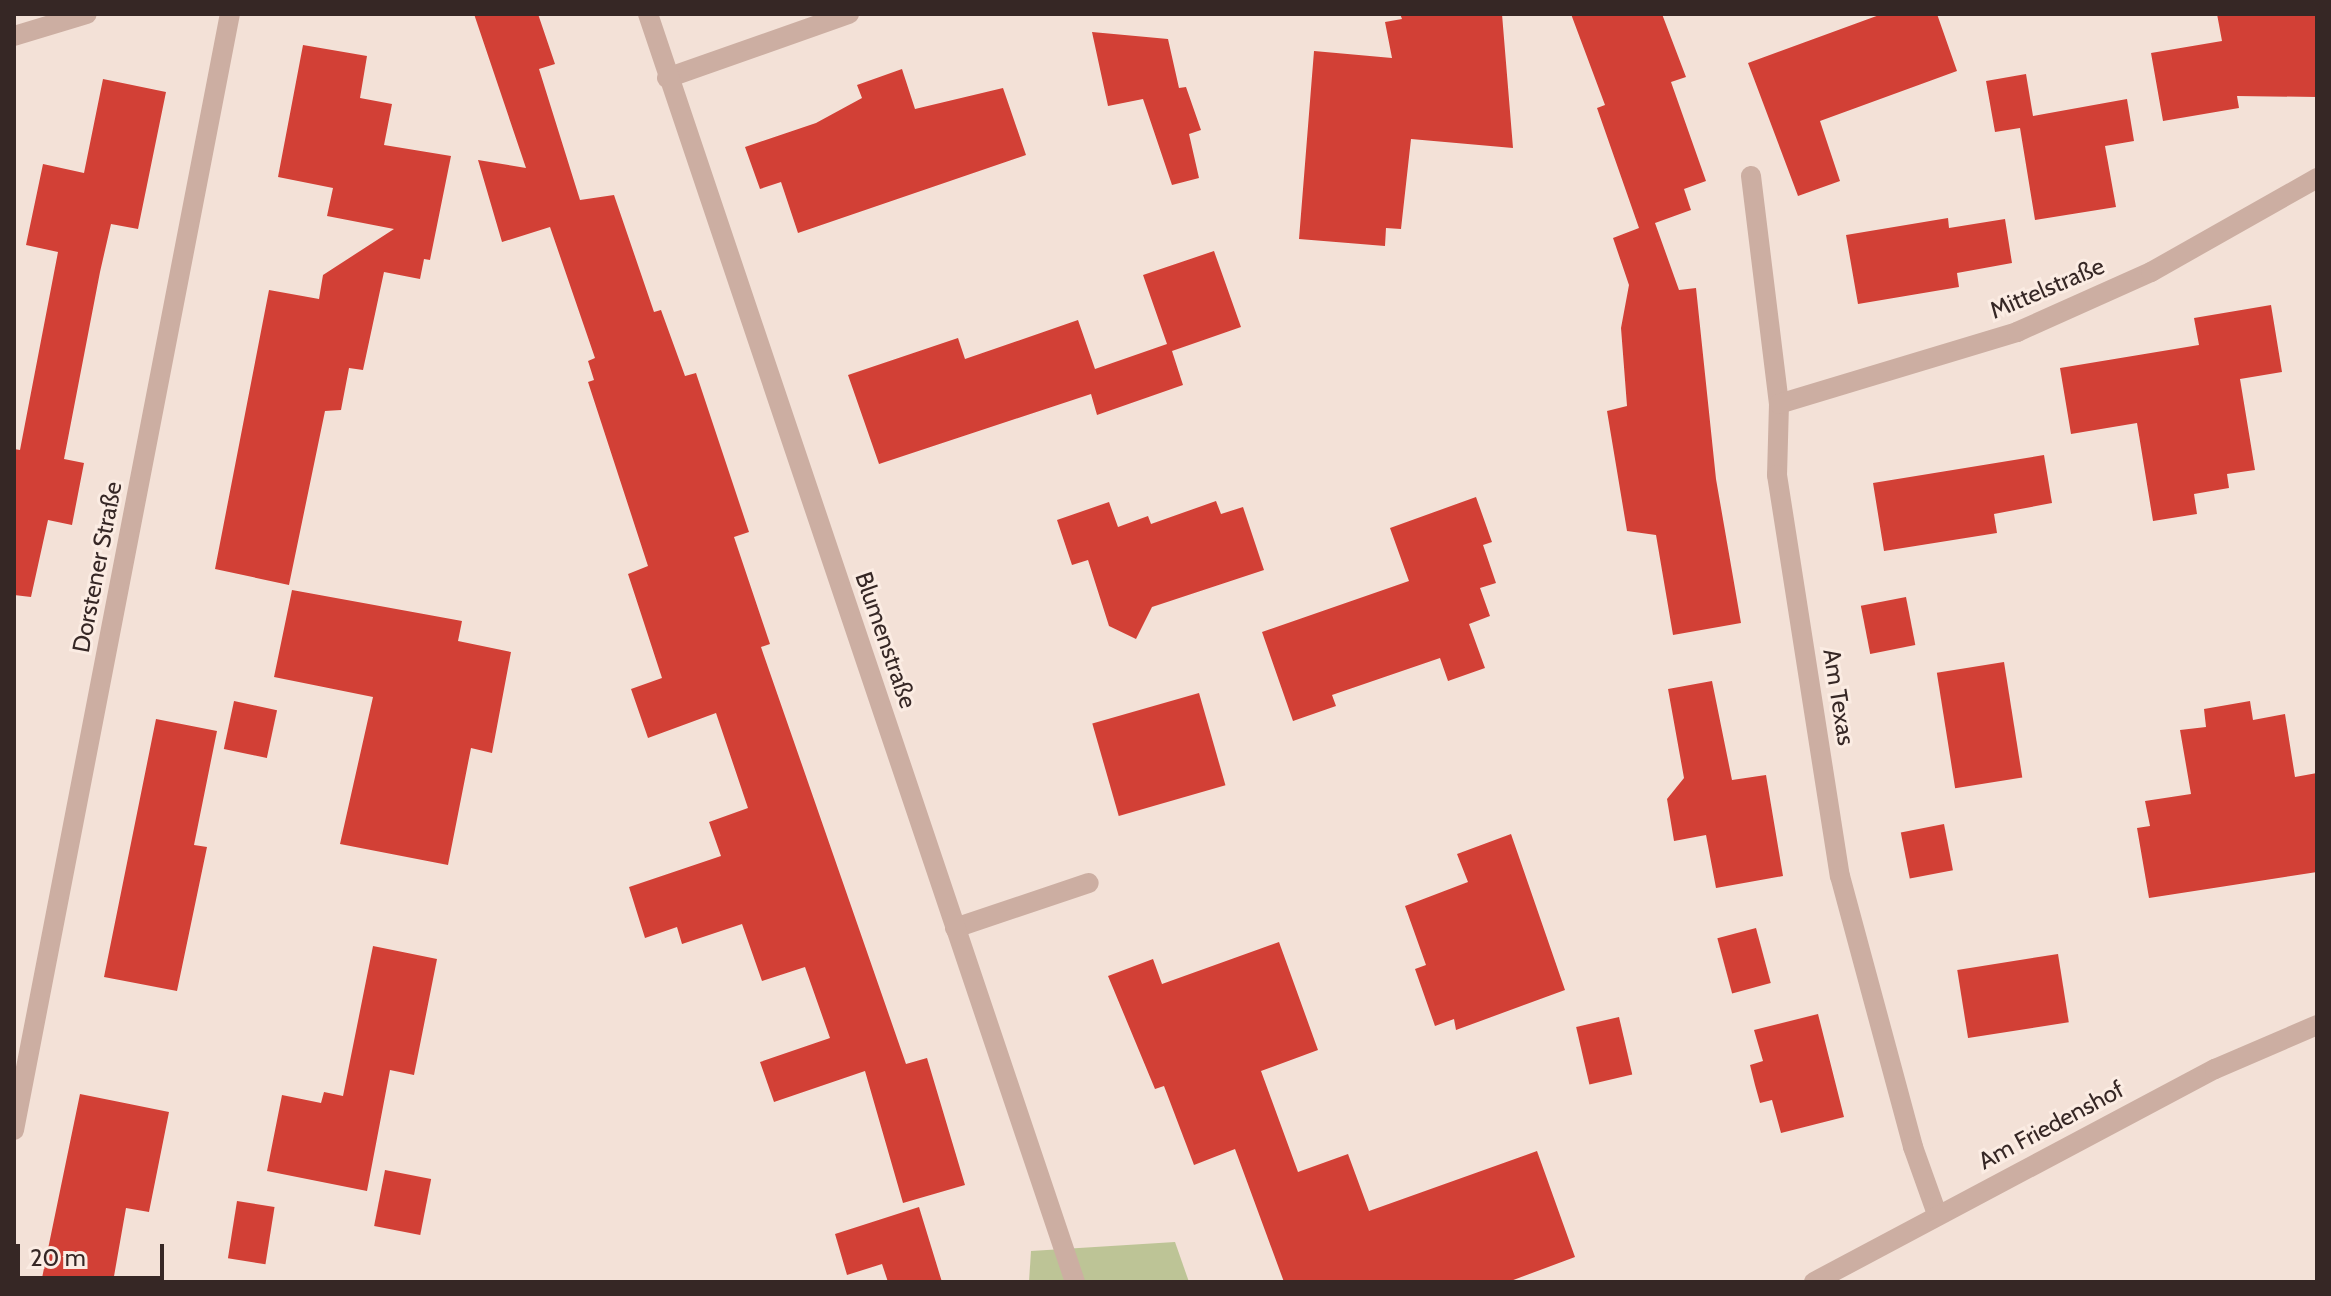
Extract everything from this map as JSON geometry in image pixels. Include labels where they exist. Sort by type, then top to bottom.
[{"type":"street","points":[[14,36],[87,14]]},
{"type":"street","name":"Dorstener Straße","points":[[14,1130],[230,14]]},
{"type":"street","name":"Blumenstraße","points":[[648,14],[667,78],[1075,1282]]},
{"type":"street","points":[[667,78],[849,14]]},
{"type":"street","name":"Am Texas","points":[[1751,176],[1779,404],[1777,475],[1840,876],[1913,1147],[1937,1214]]},
{"type":"street","name":"Mittelstraße","points":[[1779,404],[2017,332],[2151,272],[2317,178]]},
{"type":"street","points":[[955,928],[1089,883]]},
{"type":"street","name":"Am Friedenshof","points":[[1814,1282],[2215,1069],[2317,1025]]},
{"type":"green space","points":[[1175,1242],[1189,1282],[1029,1282],[1031,1251]]},
{"type":"building","points":[[474,14],[538,14],[555,64],[539,69],[580,200],[614,195],[654,312],[661,310],[685,376],[696,373],[749,532],[734,537],[770,644],[761,647],[906,1064],[927,1058],[965,1185],[903,1203],[865,1071],[774,1102],[760,1062],[830,1038],[805,967],[762,981],[742,924],[682,944],[677,927],[645,938],[629,887],[721,856],[709,822],[748,808],[716,713],[648,738],[631,689],[662,678],[628,574],[648,566],[588,382],[594,380],[588,361],[595,358],[550,227],[502,242],[478,160],[526,168]]},
{"type":"building","points":[[1400,14],[1502,14],[1513,148],[1411,139],[1401,229],[1386,228],[1385,246],[1299,239],[1314,51],[1392,58],[1385,22],[1402,19]]},
{"type":"building","points":[[1571,14],[1662,14],[1686,77],[1671,82],[1706,181],[1684,189],[1691,210],[1655,223],[1679,290],[1696,288],[1716,479],[1741,623],[1673,635],[1656,535],[1627,531],[1607,411],[1627,406],[1621,328],[1629,285],[1613,238],[1639,228],[1597,108],[1605,105]]},
{"type":"building","points":[[1882,14],[1937,14],[1957,71],[1820,121],[1840,181],[1798,196],[1748,63]]},
{"type":"building","points":[[2217,14],[2317,14],[2317,97],[2237,96],[2239,108],[2163,121],[2151,53],[2222,41]]},
{"type":"building","points":[[1092,32],[1168,39],[1179,88],[1186,87],[1201,130],[1189,134],[1199,178],[1172,185],[1143,99],[1108,106]]},
{"type":"building","points":[[303,45],[367,56],[360,98],[392,104],[384,145],[451,156],[430,260],[424,259],[420,279],[384,272],[363,370],[349,368],[341,410],[325,411],[289,585],[215,569],[269,290],[319,299],[323,275],[394,229],[327,216],[333,188],[278,177]]},
{"type":"building","points":[[902,69],[915,109],[1003,88],[1026,155],[798,233],[781,182],[760,189],[745,147],[816,123],[862,98],[857,85]]},
{"type":"building","points":[[2026,74],[2033,116],[2127,99],[2134,141],[2105,146],[2116,207],[2035,220],[2020,128],[1995,132],[1986,81]]},
{"type":"building","points":[[103,79],[166,92],[138,229],[111,224],[100,272],[64,459],[84,463],[72,525],[48,520],[31,597],[14,595],[14,449],[20,450],[58,252],[26,245],[43,164],[84,173]]},
{"type":"building","points":[[1948,218],[1949,228],[2005,219],[2012,263],[1957,273],[1959,287],[1858,304],[1846,235]]},
{"type":"building","points":[[1214,251],[1241,327],[1172,351],[1183,385],[1097,415],[1091,394],[879,464],[848,375],[958,338],[965,359],[1078,320],[1095,369],[1167,344],[1143,275]]},
{"type":"building","points":[[2271,305],[2282,372],[2240,379],[2255,470],[2227,474],[2229,488],[2194,494],[2197,514],[2153,521],[2137,423],[2071,434],[2060,368],[2199,345],[2194,318]]},
{"type":"building","points":[[2044,455],[2052,503],[1994,514],[1997,533],[1884,551],[1873,483]]},
{"type":"building","points":[[1476,497],[1492,542],[1483,545],[1496,583],[1480,588],[1490,616],[1469,624],[1485,668],[1448,681],[1440,658],[1332,695],[1336,706],[1293,721],[1262,632],[1409,581],[1390,528]]},
{"type":"building","points":[[1216,501],[1221,514],[1243,507],[1264,570],[1152,607],[1136,639],[1109,626],[1088,560],[1072,565],[1057,520],[1109,502],[1118,527],[1148,516],[1151,524]]},
{"type":"building","points":[[292,590],[462,621],[458,641],[511,652],[492,753],[471,748],[448,865],[340,844],[373,697],[274,677]]},
{"type":"building","points":[[1906,597],[1915,645],[1870,654],[1861,606]]},
{"type":"building","points":[[2004,662],[2022,778],[1955,788],[1937,673]]},
{"type":"building","points":[[1712,681],[1732,780],[1766,775],[1783,876],[1716,888],[1706,835],[1674,841],[1667,799],[1684,778],[1668,689]]},
{"type":"building","points":[[1199,693],[1225,785],[1119,816],[1092,724]]},
{"type":"building","points":[[234,701],[277,710],[267,758],[224,749]]},
{"type":"building","points":[[2250,701],[2253,720],[2285,714],[2295,777],[2317,773],[2317,872],[2149,898],[2137,828],[2150,826],[2145,801],[2191,794],[2180,730],[2206,727],[2204,709]]},
{"type":"building","points":[[156,719],[217,731],[194,845],[207,847],[177,991],[104,977]]},
{"type":"building","points":[[1944,824],[1953,870],[1910,879],[1901,832]]},
{"type":"building","points":[[1511,834],[1565,990],[1456,1030],[1454,1019],[1435,1026],[1415,969],[1426,965],[1405,906],[1468,882],[1457,854]]},
{"type":"building","points":[[1756,928],[1771,983],[1732,993],[1717,938]]},
{"type":"building","points":[[1279,942],[1318,1050],[1261,1071],[1298,1172],[1348,1154],[1369,1211],[1537,1151],[1575,1257],[1508,1282],[1284,1282],[1235,1149],[1194,1165],[1164,1086],[1155,1089],[1108,976],[1153,959],[1162,984]]},
{"type":"building","points":[[373,946],[437,959],[414,1075],[390,1070],[367,1191],[267,1171],[282,1095],[321,1103],[324,1092],[343,1096]]},
{"type":"building","points":[[2058,954],[2069,1022],[1968,1038],[1957,970]]},
{"type":"building","points":[[1818,1014],[1844,1117],[1781,1133],[1772,1100],[1760,1103],[1755,1085],[1750,1065],[1763,1061],[1754,1030]]},
{"type":"building","points":[[1619,1017],[1632,1074],[1589,1084],[1576,1027]]},
{"type":"building","points":[[80,1094],[169,1112],[149,1212],[126,1208],[113,1282],[42,1278]]},
{"type":"building","points":[[385,1170],[431,1179],[420,1235],[374,1226]]},
{"type":"building","points":[[237,1201],[275,1207],[265,1264],[228,1258]]},
{"type":"building","points":[[919,1207],[942,1282],[888,1282],[882,1264],[847,1275],[835,1234]]}]
